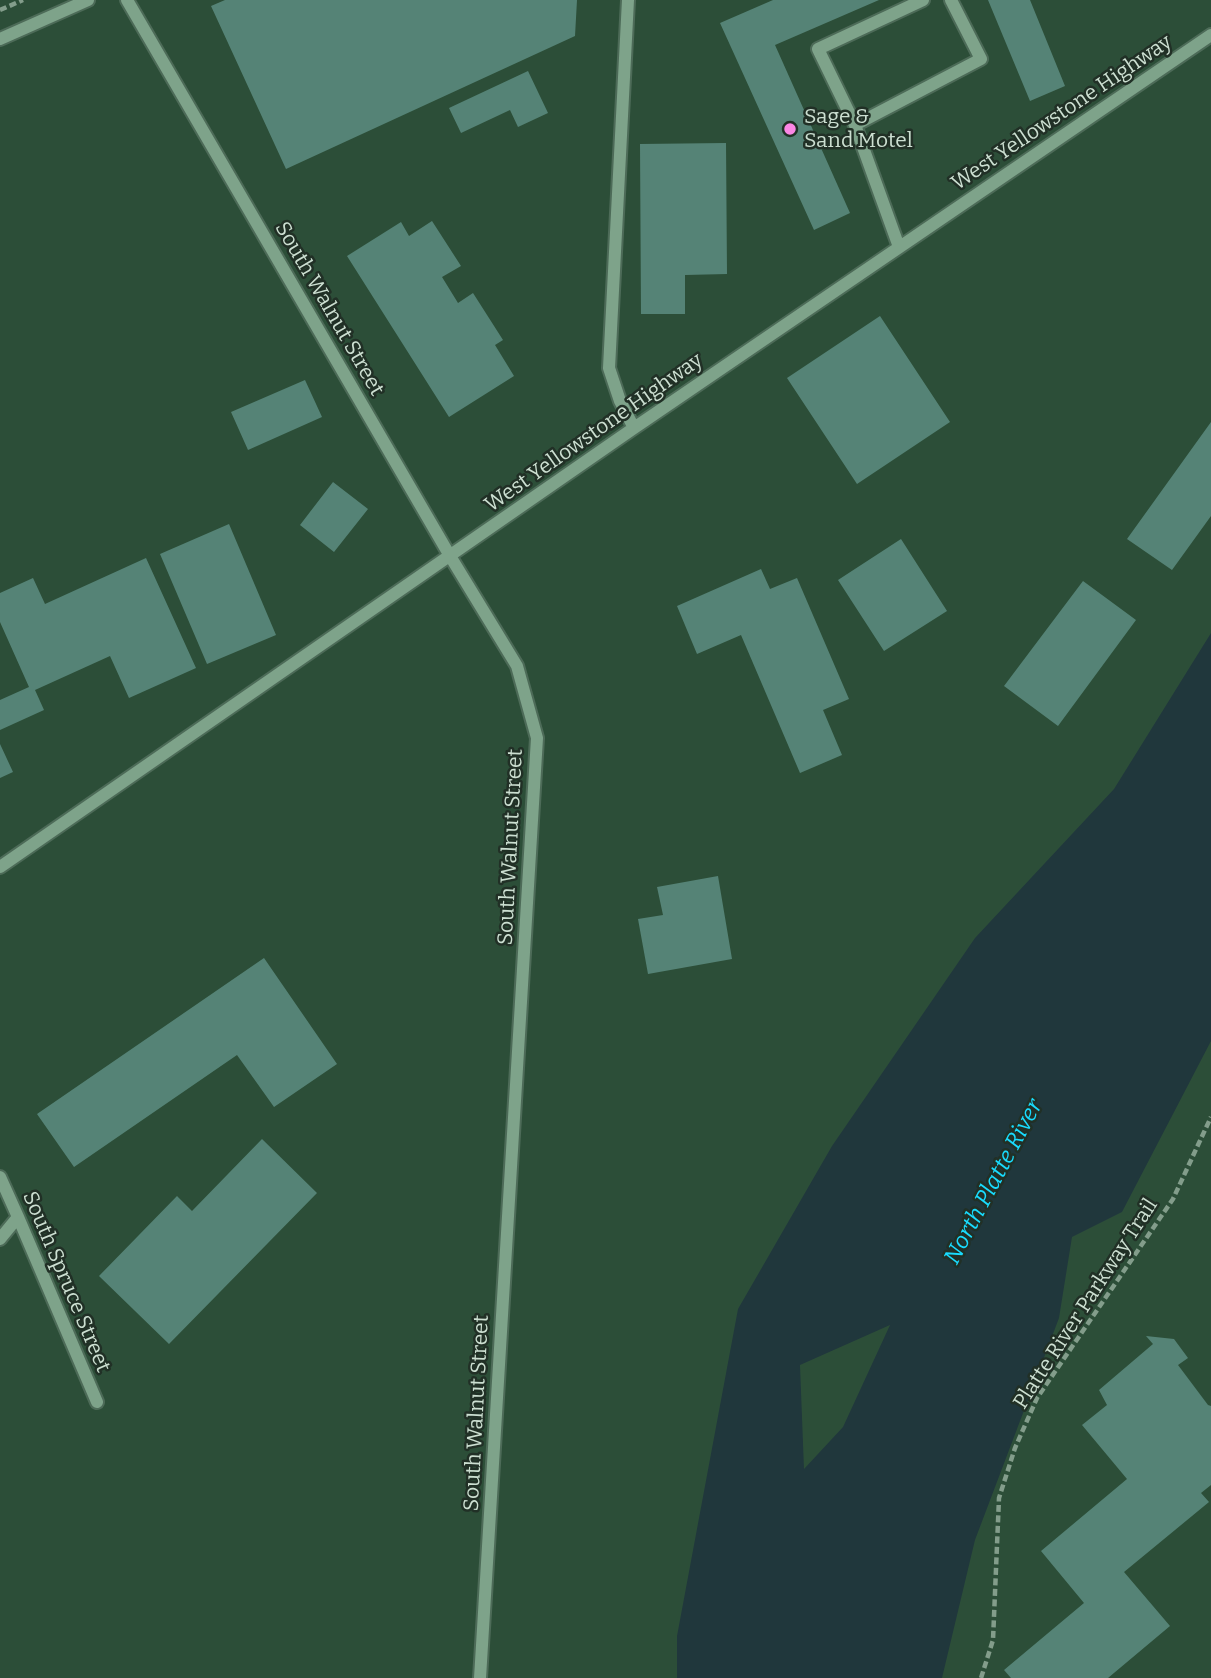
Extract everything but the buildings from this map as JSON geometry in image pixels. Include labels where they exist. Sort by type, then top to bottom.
[{"type":"street","points":[[0,40],[88,0]]},
{"type":"street","name":"South Walnut Street","points":[[127,0],[450,556],[517,666],[537,738],[480,1678]]},
{"type":"street","points":[[628,0],[609,368],[620,401],[634,428]]},
{"type":"street","points":[[899,247],[855,124],[818,49],[923,0]]},
{"type":"street","points":[[855,124],[981,59],[951,0]]},
{"type":"street","name":"West Yellowstone Highway","points":[[0,867],[634,428],[1211,35]]},
{"type":"street","name":"South Spruce Street","points":[[0,1177],[97,1402]]},
{"type":"street","points":[[0,1239],[18,1217]]},
{"type":"path","points":[[0,10],[23,0]]},
{"type":"path","name":"Platte River Parkway Trail","points":[[981,1678],[993,1640],[999,1498],[1015,1448],[1037,1398],[1173,1199],[1211,1117]]},
{"type":"water","name":"North Platte River","points":[[1211,633],[1211,1041],[1122,1212],[1072,1237],[1059,1318],[975,1540],[942,1678],[677,1678],[677,1636],[738,1309],[832,1146],[975,938],[1114,789]],"holes":[[[890,1325],[843,1427],[804,1469],[800,1365]]]},
{"type":"place","name":"Sage & Sand Motel","points":[[790,129]]}]
